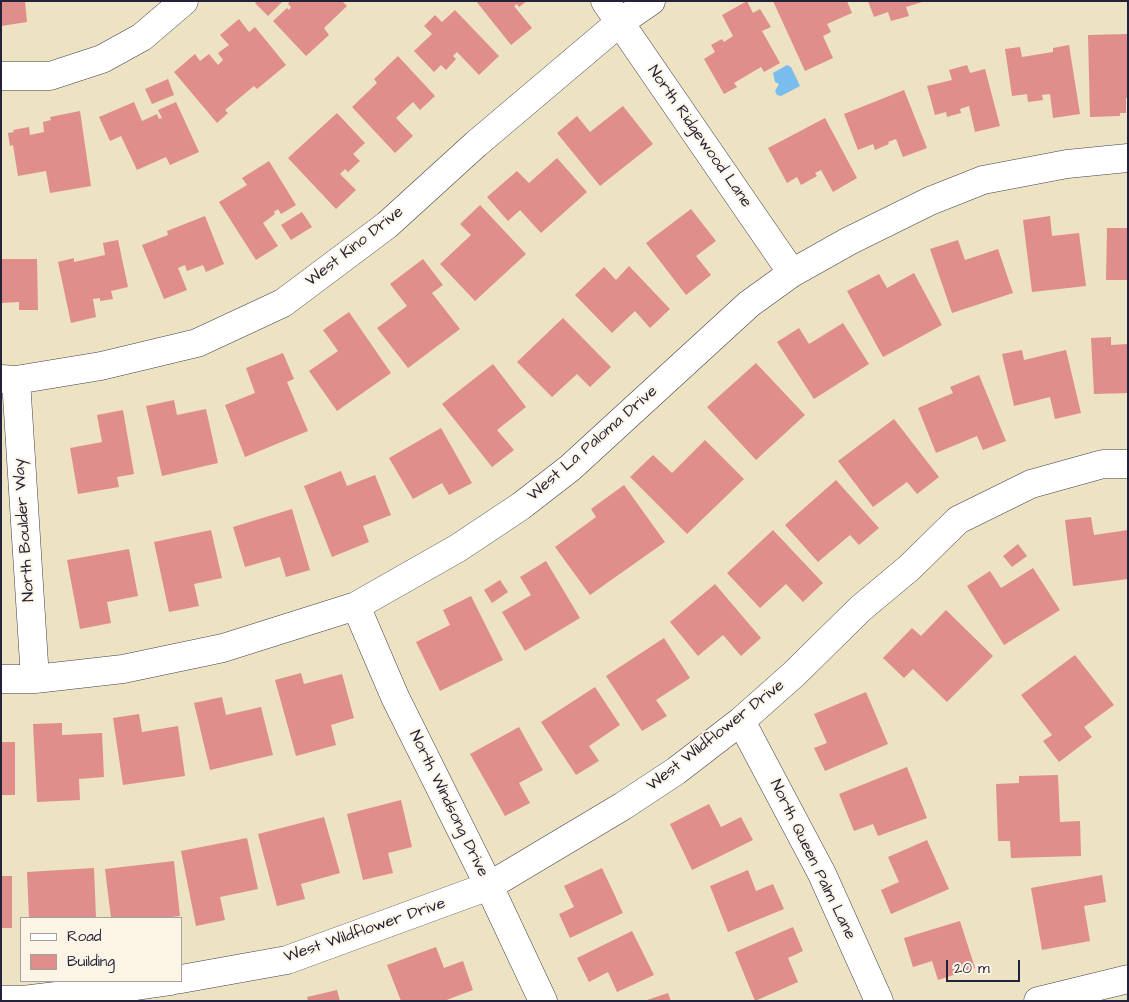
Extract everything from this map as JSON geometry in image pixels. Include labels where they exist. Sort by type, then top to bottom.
[{"type":"street","points":[[1,76],[50,76],[102,58],[142,36],[184,1]]},
{"type":"street","name":"West Kino Drive","points":[[9,380],[101,366],[197,343],[283,303],[387,225],[476,144],[612,12],[651,1]]},
{"type":"street","name":"North Ridgewood Lane","points":[[612,12],[792,273]]},
{"type":"street","name":"West La Paloma Drive","points":[[1,679],[34,679],[123,669],[223,648],[356,606],[458,548],[521,506],[570,468],[749,304],[792,273],[849,241],[930,201],[983,180],[1067,164],[1128,158]]},
{"type":"street","name":"North Boulder Way","points":[[9,380],[34,679]]},
{"type":"street","name":"West Wildflower Drive","points":[[182,979],[287,960],[489,886],[622,806],[676,771],[741,721],[794,674],[860,609],[909,568],[958,520],[1031,484],[1103,464],[1128,464]]},
{"type":"street","name":"North Windsong Drive","points":[[356,606],[395,697],[489,886],[543,1001]]},
{"type":"street","name":"North Queen Palm Lane","points":[[741,721],[822,874],[879,1001]]},
{"type":"street","points":[[1038,1001],[1128,979]]},
{"type":"street","points":[[1,1000],[23,1000],[164,982]]},
{"type":"water","points":[[787,65],[791,67],[800,86],[781,96],[777,95],[775,91],[779,84],[775,82],[773,73]]},
{"type":"building","points":[[1,1],[25,1],[27,22],[1,26]]},
{"type":"building","points":[[257,1],[283,1],[268,16],[255,3]]},
{"type":"building","points":[[290,1],[342,1],[347,6],[324,28],[329,35],[306,56],[273,21],[287,8],[289,10],[291,7],[288,4]]},
{"type":"building","points":[[476,1],[527,1],[519,7],[517,4],[514,6],[532,28],[511,45]]},
{"type":"building","points":[[747,1],[753,13],[760,9],[771,27],[762,31],[780,63],[764,72],[761,67],[734,83],[737,87],[724,94],[704,59],[715,52],[711,45],[722,39],[724,42],[733,36],[722,15]]},
{"type":"building","points":[[773,1],[847,1],[852,13],[827,24],[831,32],[823,36],[833,58],[805,71]]},
{"type":"building","points":[[868,1],[922,2],[906,7],[909,16],[891,21],[888,12],[874,17]]},
{"type":"building","points":[[455,10],[499,56],[479,75],[457,52],[453,56],[456,59],[446,70],[441,65],[434,72],[414,51],[432,34],[424,26],[435,15],[442,22]]},
{"type":"building","points":[[239,19],[249,32],[255,27],[286,65],[257,89],[254,86],[225,110],[228,113],[217,123],[174,72],[195,54],[200,61],[209,54],[218,65],[223,60],[218,53],[229,45],[220,35]]},
{"type":"building","points":[[1128,34],[1128,98],[1126,98],[1126,113],[1120,113],[1120,116],[1090,117],[1088,35]]},
{"type":"building","points":[[1069,45],[1080,114],[1053,118],[1050,94],[1042,95],[1043,100],[1028,102],[1027,94],[1012,96],[1005,49],[1020,47],[1022,57],[1053,52],[1053,48]]},
{"type":"building","points":[[398,56],[435,96],[420,110],[413,102],[396,118],[413,136],[395,153],[352,107],[377,83],[374,79]]},
{"type":"building","points":[[967,65],[970,73],[985,69],[1000,126],[975,132],[969,106],[960,109],[961,113],[947,117],[946,112],[935,115],[927,86],[952,80],[949,70]]},
{"type":"building","points":[[168,79],[174,95],[152,104],[145,89]]},
{"type":"building","points":[[904,90],[927,148],[903,157],[896,139],[875,150],[873,144],[858,150],[844,114]]},
{"type":"building","points":[[134,102],[142,121],[157,114],[159,119],[162,118],[158,110],[176,102],[199,152],[170,165],[166,157],[137,170],[121,136],[110,141],[99,117]]},
{"type":"building","points":[[623,106],[653,144],[600,186],[557,133],[577,116],[590,132]]},
{"type":"building","points":[[80,111],[91,186],[50,193],[46,171],[18,176],[13,145],[10,146],[8,133],[14,132],[13,130],[29,127],[30,135],[44,132],[43,122],[51,120],[50,117]]},
{"type":"building","points":[[337,113],[365,143],[353,154],[360,161],[348,172],[345,169],[340,174],[356,190],[336,209],[288,158]]},
{"type":"building","points":[[825,118],[857,178],[833,192],[821,170],[815,173],[817,176],[801,185],[797,177],[787,183],[768,148]]},
{"type":"building","points":[[557,158],[587,192],[541,233],[520,210],[508,221],[487,197],[517,171],[529,183]]},
{"type":"building","points":[[269,161],[296,205],[281,214],[278,209],[274,212],[275,214],[263,223],[278,246],[256,260],[219,202],[247,185],[242,178]]},
{"type":"building","points":[[480,205],[526,254],[475,301],[440,264],[471,235],[460,224]]},
{"type":"building","points":[[691,209],[716,241],[696,256],[711,275],[686,295],[646,243]]},
{"type":"building","points":[[302,212],[312,227],[291,240],[281,225]]},
{"type":"building","points":[[205,216],[224,264],[206,272],[203,265],[187,271],[185,265],[178,268],[187,290],[164,299],[142,245],[168,235],[167,231]]},
{"type":"building","points":[[1050,216],[1052,236],[1079,233],[1086,286],[1032,292],[1023,220]]},
{"type":"building","points":[[1107,228],[1128,228],[1128,280],[1106,280]]},
{"type":"building","points":[[118,240],[128,287],[111,291],[113,299],[100,301],[100,298],[93,299],[96,317],[71,323],[58,262],[74,258],[74,262],[105,255],[103,243]]},
{"type":"building","points":[[958,240],[965,260],[998,249],[1013,293],[952,313],[930,249]]},
{"type":"building","points":[[1,259],[37,259],[38,310],[19,310],[19,302],[1,303]]},
{"type":"building","points":[[423,259],[443,285],[432,293],[460,329],[408,368],[377,328],[407,306],[390,284]]},
{"type":"building","points":[[629,266],[670,309],[650,328],[635,311],[612,333],[575,295],[604,267],[616,280]]},
{"type":"building","points":[[914,273],[942,325],[883,357],[847,291],[879,274],[887,288]]},
{"type":"building","points":[[349,312],[391,373],[337,411],[309,371],[338,351],[323,330]]},
{"type":"building","points":[[563,318],[611,367],[590,387],[577,374],[552,397],[517,362]]},
{"type":"building","points":[[843,323],[869,364],[814,399],[777,342],[799,328],[809,344]]},
{"type":"building","points":[[1111,337],[1111,345],[1128,344],[1128,393],[1094,394],[1091,338]]},
{"type":"building","points":[[1022,350],[1024,360],[1066,350],[1081,413],[1055,419],[1050,397],[1014,406],[1002,354]]},
{"type":"building","points":[[283,353],[294,379],[287,382],[308,431],[245,457],[225,405],[255,393],[246,368]]},
{"type":"building","points":[[756,363],[805,415],[756,460],[707,407]]},
{"type":"building","points":[[493,364],[526,407],[497,430],[514,450],[492,467],[442,404]]},
{"type":"building","points":[[979,375],[1006,441],[983,450],[977,436],[936,453],[918,408],[953,393],[950,387]]},
{"type":"building","points":[[174,400],[177,415],[206,409],[218,463],[162,476],[146,406]]},
{"type":"building","points":[[123,410],[134,474],[117,477],[119,487],[78,494],[70,448],[102,442],[97,415]]},
{"type":"building","points":[[894,419],[939,477],[917,494],[907,482],[873,507],[838,461]]},
{"type":"building","points":[[441,428],[472,483],[449,495],[442,483],[413,499],[389,458]]},
{"type":"building","points":[[705,440],[744,479],[687,534],[630,477],[653,455],[672,473]]},
{"type":"building","points":[[341,471],[347,486],[375,475],[391,515],[363,526],[369,542],[332,557],[304,486]]},
{"type":"building","points":[[836,480],[879,528],[859,545],[850,535],[818,562],[785,525]]},
{"type":"building","points":[[624,485],[665,542],[590,595],[555,547],[596,517],[591,509]]},
{"type":"building","points":[[292,509],[310,570],[286,577],[280,557],[245,567],[233,527]]},
{"type":"building","points":[[1091,517],[1094,535],[1128,530],[1128,579],[1073,586],[1065,520]]},
{"type":"building","points":[[211,530],[222,578],[194,584],[199,606],[169,612],[154,542]]},
{"type":"building","points":[[773,530],[823,583],[803,602],[786,584],[760,608],[727,573]]},
{"type":"building","points":[[1018,544],[1027,556],[1012,567],[1003,556]]},
{"type":"building","points":[[129,549],[138,596],[107,602],[111,623],[80,629],[67,560]]},
{"type":"building","points":[[546,561],[580,618],[525,651],[502,612],[531,595],[520,577]]},
{"type":"building","points":[[1033,568],[1060,610],[1004,645],[967,586],[990,571],[1001,588]]},
{"type":"building","points":[[500,580],[508,592],[492,603],[484,590]]},
{"type":"building","points":[[715,584],[761,638],[741,656],[723,635],[698,656],[670,622]]},
{"type":"building","points":[[471,596],[503,660],[440,691],[416,642],[450,625],[443,610]]},
{"type":"building","points":[[946,610],[993,656],[947,702],[913,669],[904,678],[883,658],[912,628],[921,636]]},
{"type":"building","points":[[664,638],[690,678],[656,700],[667,716],[642,731],[606,676]]},
{"type":"building","points":[[1075,655],[1114,705],[1084,727],[1092,737],[1059,762],[1043,741],[1052,735],[1021,695]]},
{"type":"building","points":[[301,673],[304,684],[342,674],[354,718],[331,725],[336,745],[296,756],[275,680]]},
{"type":"building","points":[[595,687],[620,725],[589,746],[599,761],[576,775],[541,722]]},
{"type":"building","points":[[866,692],[888,744],[825,771],[814,748],[827,743],[814,714]]},
{"type":"building","points":[[222,697],[226,715],[261,707],[273,755],[210,770],[194,703]]},
{"type":"building","points":[[139,714],[142,732],[178,726],[185,776],[123,785],[113,718]]},
{"type":"building","points":[[62,723],[62,735],[102,733],[104,777],[79,779],[80,800],[37,802],[33,724]]},
{"type":"building","points":[[519,727],[543,770],[519,783],[530,803],[505,816],[470,754]]},
{"type":"building","points":[[1,742],[15,742],[15,795],[1,795]]},
{"type":"building","points":[[907,767],[927,818],[878,836],[873,824],[854,831],[839,794]]},
{"type":"building","points":[[1058,775],[1060,822],[1080,821],[1081,856],[1011,858],[1010,841],[998,841],[996,784],[1019,783],[1019,776]]},
{"type":"building","points":[[401,800],[412,847],[388,853],[393,873],[363,880],[347,814]]},
{"type":"building","points":[[709,804],[721,827],[741,817],[753,840],[692,870],[670,824]]},
{"type":"building","points":[[324,817],[340,873],[301,884],[305,899],[277,906],[258,834]]},
{"type":"building","points":[[247,838],[258,889],[220,897],[225,920],[196,926],[181,851]]},
{"type":"building","points":[[927,840],[949,889],[891,914],[881,890],[899,882],[888,857]]},
{"type":"building","points":[[174,861],[180,916],[111,917],[105,869]]},
{"type":"building","points":[[94,868],[96,917],[29,917],[27,872]]},
{"type":"building","points":[[602,868],[623,913],[570,938],[559,914],[574,907],[564,886]]},
{"type":"building","points":[[748,870],[756,891],[773,884],[784,909],[728,932],[710,886]]},
{"type":"building","points":[[1102,875],[1106,902],[1084,906],[1090,941],[1042,950],[1031,888]]},
{"type":"building","points":[[1,876],[12,876],[12,928],[1,928]]},
{"type":"building","points":[[960,921],[975,968],[938,980],[932,961],[913,967],[904,938]]},
{"type":"building","points":[[793,927],[803,951],[788,958],[798,982],[755,1001],[735,952]]},
{"type":"building","points":[[632,931],[654,975],[617,992],[608,972],[589,982],[577,958]]},
{"type":"building","points":[[436,947],[444,968],[463,961],[473,990],[444,1001],[401,1001],[387,965]]},
{"type":"building","points":[[337,990],[340,1001],[308,1001],[307,997]]},
{"type":"building","points":[[668,993],[671,1001],[647,1001],[647,1000]]}]
